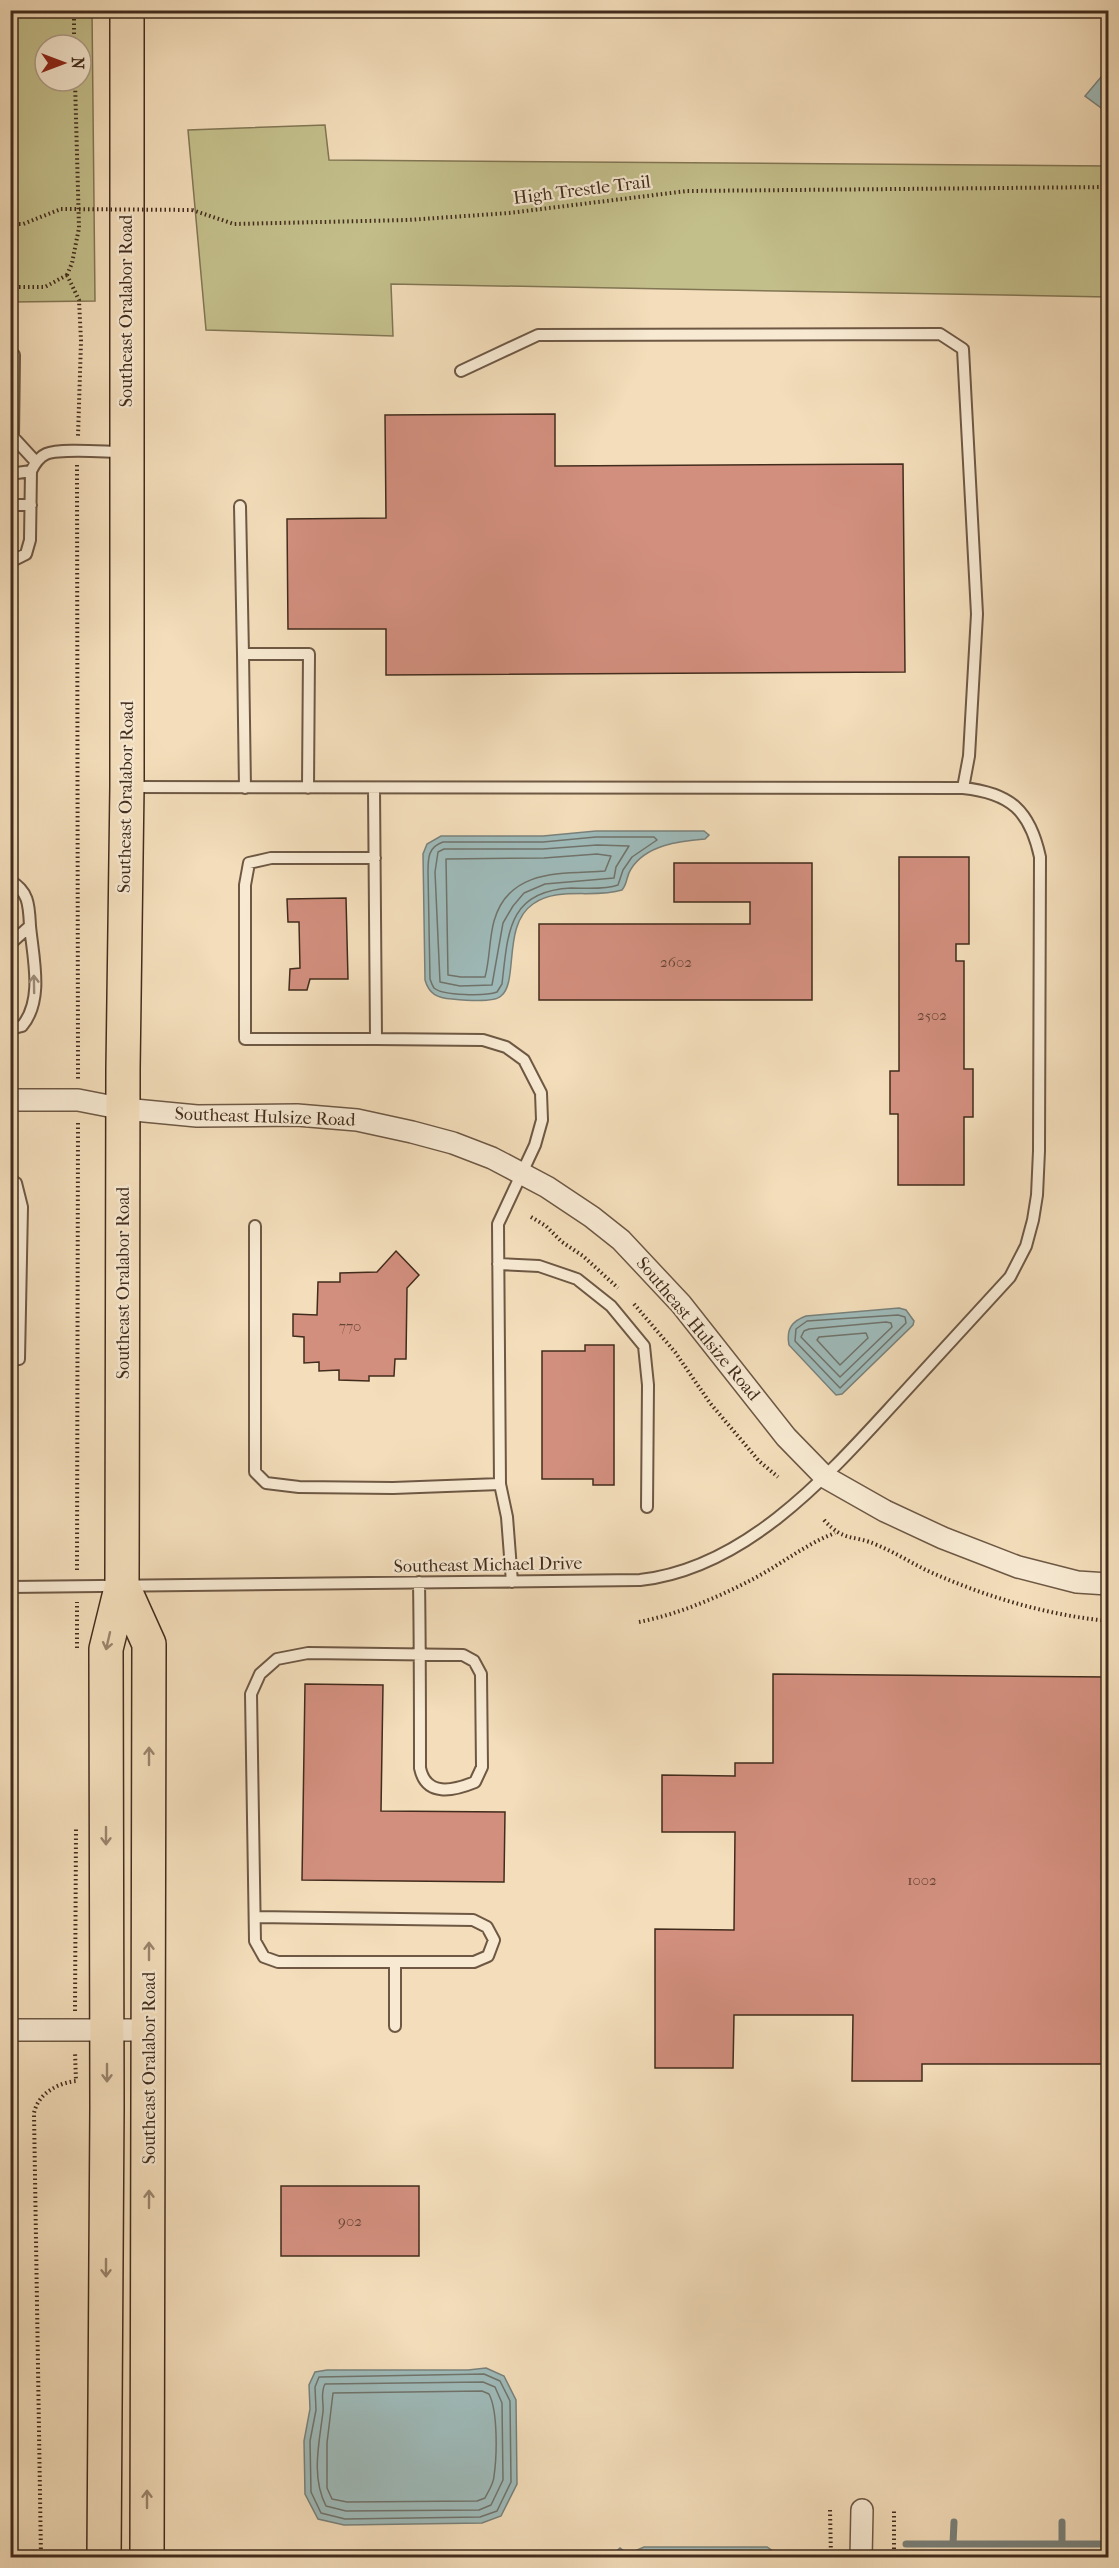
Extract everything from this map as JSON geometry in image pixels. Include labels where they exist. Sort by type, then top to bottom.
[{"type":"main road","name":"Southeast Oralabor Road","points":[[104,2558],[91,2030],[106,1649],[122,1584],[127,787],[126,10]]},
{"type":"main road","name":"Southeast Oralabor Road","points":[[122,1584],[149,1644],[150,2030],[147,2558]]},
{"type":"street","name":"Southeast Hulsize Road","points":[[10,1100],[78,1100],[124,1110],[197,1116],[297,1115],[357,1120],[453,1143],[522,1172],[592,1217],[621,1240],[651,1269],[707,1335],[786,1437],[825,1478],[895,1516],[1018,1567],[1077,1582],[1108,1584]]},
{"type":"street","points":[[10,2030],[150,2030]]},
{"type":"street","points":[[861,2558],[862,2510]]},
{"type":"lane","points":[[461,371],[537,335],[940,334],[963,349],[977,614],[969,756],[963,788]]},
{"type":"lane","points":[[10,562],[26,554],[30,540],[33,467],[13,437],[14,355]]},
{"type":"lane","points":[[10,474],[33,467],[46,454],[126,452]]},
{"type":"lane","points":[[10,505],[31,505]]},
{"type":"lane","points":[[240,506],[245,788]]},
{"type":"lane","points":[[243,654],[309,654],[308,788]]},
{"type":"lane","name":"Southeast Michael Drive","points":[[10,1587],[122,1584],[512,1582],[660,1578],[731,1549],[768,1525],[825,1478],[1010,1277],[1026,1246],[1034,1220],[1039,1151],[1040,857],[1030,823],[1018,807],[1002,796],[982,790],[963,788],[127,787]]},
{"type":"lane","points":[[374,789],[376,1039]]},
{"type":"lane","points":[[375,858],[271,858],[249,863],[245,885],[245,1039],[483,1040],[506,1047],[524,1060],[534,1075],[541,1093],[542,1120],[535,1145],[498,1224],[500,1484],[507,1517],[512,1582]]},
{"type":"lane","points":[[10,881],[22,887],[29,903],[34,1006],[22,1026],[10,1029]]},
{"type":"lane","points":[[10,944],[30,926]]},
{"type":"lane","points":[[10,1180],[16,1184],[22,1207],[19,1359],[10,1360]]},
{"type":"lane","points":[[255,1226],[255,1472],[266,1483],[299,1487],[393,1488],[500,1484]]},
{"type":"lane","points":[[498,1264],[539,1266],[577,1279],[611,1306],[644,1346],[648,1385],[647,1507]]},
{"type":"lane","points":[[255,1917],[474,1920],[487,1927],[494,1940],[488,1956],[474,1962],[278,1962],[264,1957],[255,1941],[251,1694],[260,1674],[277,1659],[308,1653],[419,1654],[463,1655],[474,1661],[481,1674],[482,1767],[475,1782],[459,1788],[433,1788],[423,1781],[420,1768],[419,1654],[419,1582]]},
{"type":"lane","points":[[395,1962],[395,2026]]},
{"type":"path","points":[[74,10],[74,33]]},
{"type":"path","points":[[10,287],[45,287],[67,275],[72,263],[79,228],[75,93]]},
{"type":"path","name":"High Trestle Trail","points":[[10,224],[23,225],[61,209],[192,210],[234,224],[397,220],[508,213],[687,191],[1108,188]]},
{"type":"path","points":[[67,275],[79,300],[81,341],[78,452],[76,1657]]},
{"type":"path","points":[[824,1520],[835,1533],[874,1543],[927,1570],[1006,1599],[1061,1615],[1108,1621]]},
{"type":"path","points":[[639,1622],[703,1602],[756,1577],[803,1547],[835,1533]]},
{"type":"path","points":[[42,2558],[34,2113],[42,2095],[69,2081],[76,2080],[91,2030],[76,1823]]},
{"type":"path","points":[[830,2510],[831,2558]]},
{"type":"path","points":[[894,2511],[894,2558]]},
{"type":"shaded area","points":[[10,11],[92,11],[92,33],[33,33],[33,93],[93,93],[95,301],[11,302]]},
{"type":"shaded area","points":[[325,125],[329,160],[1108,166],[1108,297],[391,284],[393,336],[206,330],[188,130]]},
{"type":"water","points":[[1108,70],[1108,113],[1085,96]]},
{"type":"water","points":[[596,831],[704,831],[709,835],[705,839],[664,846],[645,854],[631,869],[622,890],[554,895],[533,904],[523,913],[517,925],[509,979],[501,996],[492,1000],[452,999],[442,998],[431,992],[425,980],[423,854],[427,844],[441,836],[543,836]]},
{"type":"water","points":[[899,1308],[906,1310],[914,1321],[913,1325],[842,1394],[836,1395],[789,1345],[788,1334],[791,1326],[806,1316]]},
{"type":"water","points":[[486,2368],[504,2376],[516,2400],[517,2484],[501,2516],[482,2523],[344,2525],[318,2519],[305,2494],[304,2441],[310,2409],[309,2385],[315,2372]]},
{"type":"water","points":[[644,2547],[767,2547],[779,2555],[795,2552],[801,2557],[610,2557],[620,2548],[628,2554]]},
{"type":"building","points":[[555,414],[555,466],[903,464],[905,672],[386,675],[386,629],[288,629],[287,519],[386,518],[385,415]]},
{"type":"building","points":[[899,857],[969,857],[969,944],[956,944],[956,961],[964,961],[964,1069],[973,1069],[973,1117],[964,1117],[964,1185],[898,1185],[898,1114],[890,1114],[890,1071],[899,1071]]},
{"type":"building","points":[[674,863],[812,863],[812,1000],[539,1000],[539,924],[750,924],[750,902],[674,902]]},
{"type":"building","points":[[346,898],[348,979],[310,979],[307,990],[289,990],[290,969],[300,968],[299,922],[288,922],[287,899]]},
{"type":"building","points":[[396,1251],[419,1275],[407,1288],[406,1359],[395,1359],[394,1376],[369,1376],[369,1381],[339,1380],[339,1370],[319,1371],[319,1362],[304,1363],[304,1337],[293,1336],[293,1314],[317,1315],[318,1282],[340,1282],[340,1273],[377,1272]]},
{"type":"building","points":[[585,1345],[614,1345],[614,1485],[593,1485],[593,1479],[542,1479],[542,1351],[585,1351]]},
{"type":"building","points":[[773,1674],[1108,1677],[1108,2064],[922,2064],[922,2081],[852,2081],[853,2015],[734,2015],[733,2068],[655,2068],[655,1929],[734,1930],[735,1832],[662,1832],[662,1775],[735,1776],[735,1763],[773,1763]]},
{"type":"building","points":[[305,1684],[383,1685],[381,1811],[505,1812],[504,1882],[302,1880]]},
{"type":"building","points":[[281,2186],[419,2186],[419,2256],[281,2256]]},
{"type":"waterway","points":[[953,2544],[954,2522]]},
{"type":"waterway","points":[[1062,2522],[1062,2544]]},
{"type":"waterway","points":[[906,2544],[1108,2544]]}]
